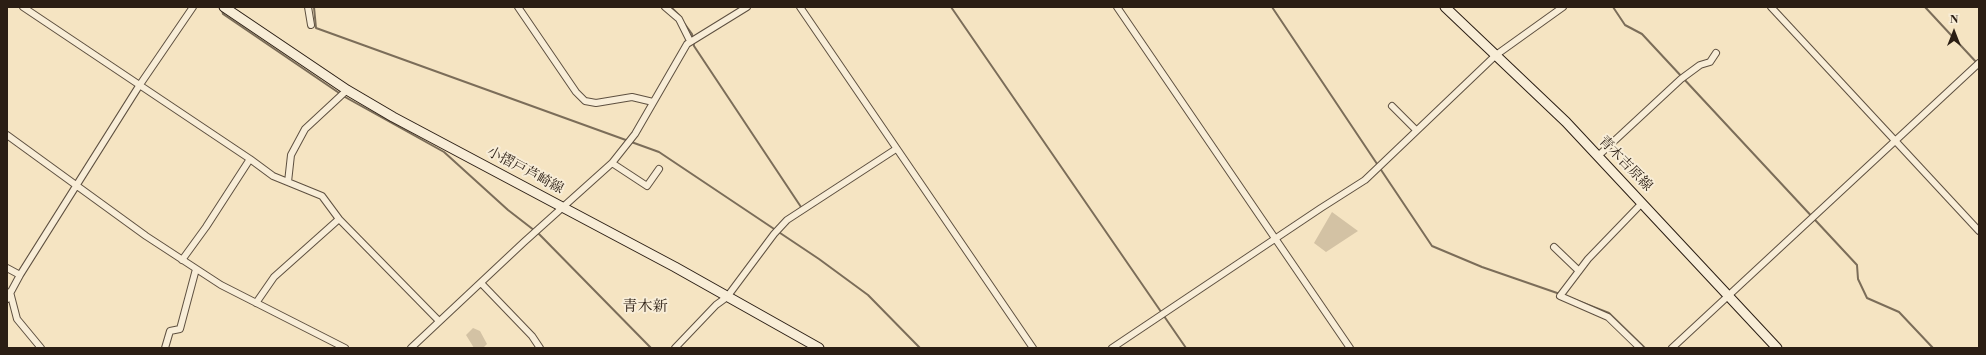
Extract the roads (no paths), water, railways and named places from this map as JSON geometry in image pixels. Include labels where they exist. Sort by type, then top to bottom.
[{"type":"main road","name":"小摺戸芦崎線","points":[[224,7],[347,90],[393,117],[563,207],[819,348]]},
{"type":"main road","name":"青木吉原線","points":[[1445,7],[1598,156],[1777,348]]},
{"type":"street","points":[[23,7],[273,176],[322,196],[339,219],[439,321]]},
{"type":"street","points":[[7,299],[20,275],[139,86],[193,7]]},
{"type":"street","points":[[308,7],[311,25]]},
{"type":"street","points":[[518,7],[576,92],[585,101],[596,103],[632,97],[653,102]]},
{"type":"street","points":[[665,7],[679,19],[690,41]]},
{"type":"street","points":[[411,348],[612,163],[635,134],[679,56],[690,41],[747,7]]},
{"type":"street","points":[[800,7],[1033,348]]},
{"type":"street","points":[[1116,7],[1274,239],[1292,261],[1350,348]]},
{"type":"street","points":[[1112,348],[1365,180],[1496,55],[1563,7]]},
{"type":"street","points":[[1771,7],[1979,231]]},
{"type":"street","points":[[1598,156],[1681,79],[1700,65],[1710,62],[1716,53]]},
{"type":"street","points":[[1672,348],[1979,63]]},
{"type":"street","points":[[288,182],[291,155],[305,128],[347,90]]},
{"type":"street","points":[[1392,106],[1416,130]]},
{"type":"street","points":[[7,135],[182,260],[221,285],[345,348]]},
{"type":"street","points":[[675,348],[716,305],[727,297],[774,234],[787,220],[896,149]]},
{"type":"street","points":[[182,260],[206,227],[250,160]]},
{"type":"street","points":[[612,163],[647,186],[659,170]]},
{"type":"street","points":[[1640,348],[1608,317],[1560,296],[1588,259],[1642,203]]},
{"type":"street","points":[[256,303],[274,277],[339,219]]},
{"type":"street","points":[[1554,247],[1579,271]]},
{"type":"street","points":[[7,268],[20,275]]},
{"type":"street","points":[[165,348],[170,331],[180,329],[196,269]]},
{"type":"street","points":[[481,283],[532,336],[540,348]]},
{"type":"street","points":[[10,292],[17,319],[38,347]]},
{"type":"waterway","points":[[314,7],[316,28],[659,152],[819,259],[868,295],[920,348]]},
{"type":"waterway","points":[[671,7],[680,16]]},
{"type":"waterway","points":[[951,7],[1186,348]]},
{"type":"waterway","points":[[1272,7],[1432,246],[1482,267],[1560,294]]},
{"type":"waterway","points":[[1613,7],[1625,25],[1642,34],[1857,265],[1858,279],[1867,298],[1899,312],[1933,348]]},
{"type":"waterway","points":[[1925,7],[1977,63]]},
{"type":"waterway","points":[[222,10],[223,14],[345,97],[444,152],[508,210],[539,234],[651,348]]},
{"type":"waterway","points":[[684,23],[692,34],[694,46],[801,207]]},
{"type":"waterway","points":[[1568,297],[1609,313],[1645,348]]},
{"type":"district","name":"青木新","points":[[645,307]]}]
